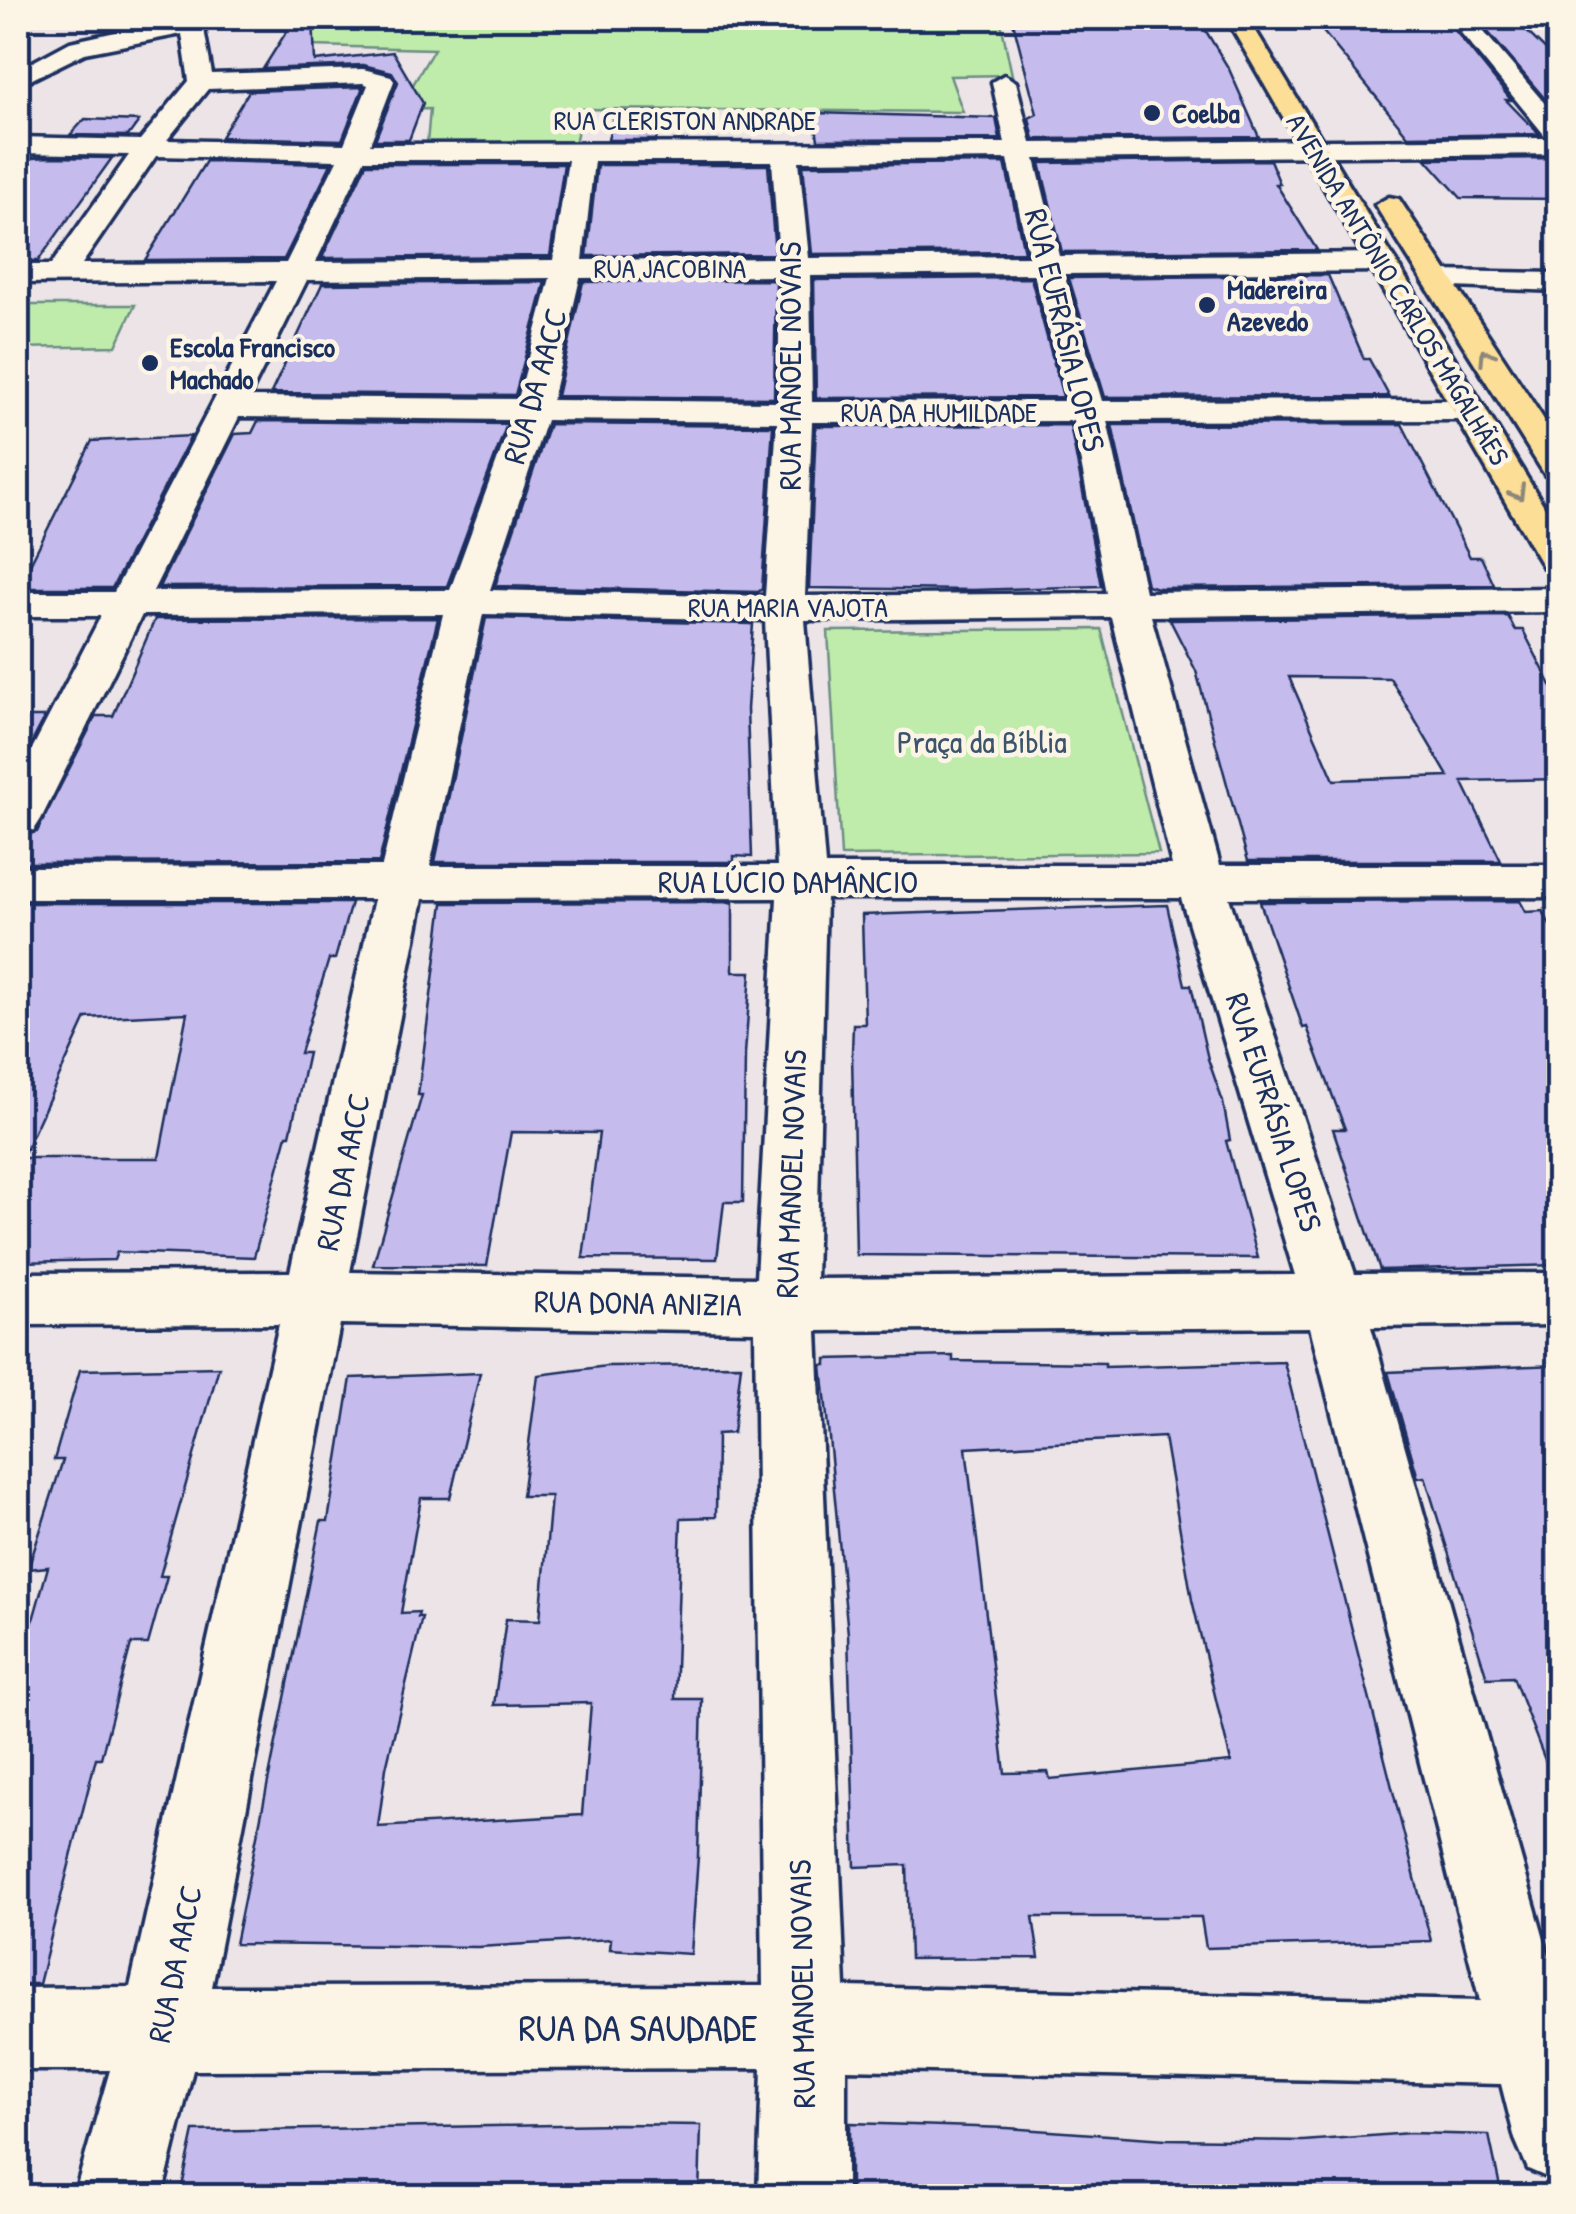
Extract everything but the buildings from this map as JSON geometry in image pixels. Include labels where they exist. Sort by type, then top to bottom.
[{"type":"main road","name":"AVENIDA ANTÔNIO CARLOS MAGALHÃES","points":[[1237,18],[1558,560]]},
{"type":"main road","name":"AVENIDA ANTÔNIO CARLOS MAGALHÃES","points":[[1265,18],[1309,82]]},
{"type":"main road","name":"AVENIDA ANTÔNIO CARLOS MAGALHÃES","points":[[1331,115],[1558,467]]},
{"type":"street","points":[[1460,18],[1558,135]]},
{"type":"street","points":[[18,79],[78,47],[192,21],[201,82],[148,146],[60,274]]},
{"type":"street","points":[[18,819],[230,406],[354,152],[382,81],[364,76],[201,82]]},
{"type":"street","name":"RUA EUFRÁSIA LOPES","points":[[1004,82],[1024,153],[1046,265],[1088,412],[1128,605],[1201,885],[1333,1299],[1545,2044],[1558,2139]]},
{"type":"street","name":"RUA CLERISTON ANDRADE","points":[[18,145],[354,152],[785,154],[1558,146]]},
{"type":"street","name":"RUA DA AACC","points":[[118,2196],[162,2030],[402,882],[466,602],[533,408],[567,269],[582,152]]},
{"type":"street","name":"RUA MANOEL NOVAIS","points":[[785,154],[794,268],[796,412],[784,608],[802,882],[785,1306],[806,2027],[802,2196]]},
{"type":"street","name":"RUA JACOBINA","points":[[18,274],[1382,262]]},
{"type":"street","points":[[1438,280],[1558,282]]},
{"type":"street","name":"RUA DA HUMILDADE","points":[[230,406],[796,412],[1469,410]]},
{"type":"street","name":"RUA MARIA VAJOTA","points":[[18,604],[466,602],[784,608],[1558,600]]},
{"type":"street","name":"RUA LÚCIO DAMÂNCIO","points":[[18,884],[1558,882]]},
{"type":"street","name":"RUA DONA ANIZIA","points":[[18,1300],[317,1298],[785,1306],[1558,1299]]},
{"type":"street","name":"RUA DA SAUDADE","points":[[18,2029],[806,2027],[1545,2044]]},
{"type":"green space","points":[[304,18],[1000,18],[1012,75],[950,76],[963,112],[582,109],[575,144],[427,144],[430,109],[398,110],[434,49],[311,46]]},
{"type":"green space","points":[[18,305],[135,305],[116,346],[18,348]]},
{"type":"green space","name":"Praça da Bíblia","points":[[1101,629],[1159,853],[841,856],[828,631]]},
{"type":"place","name":"Coelba","points":[[1152,113]]},
{"type":"place","name":"Madereira Azevedo","points":[[1207,305]]},
{"type":"place","name":"Escola Francisco Machado","points":[[150,363]]}]
